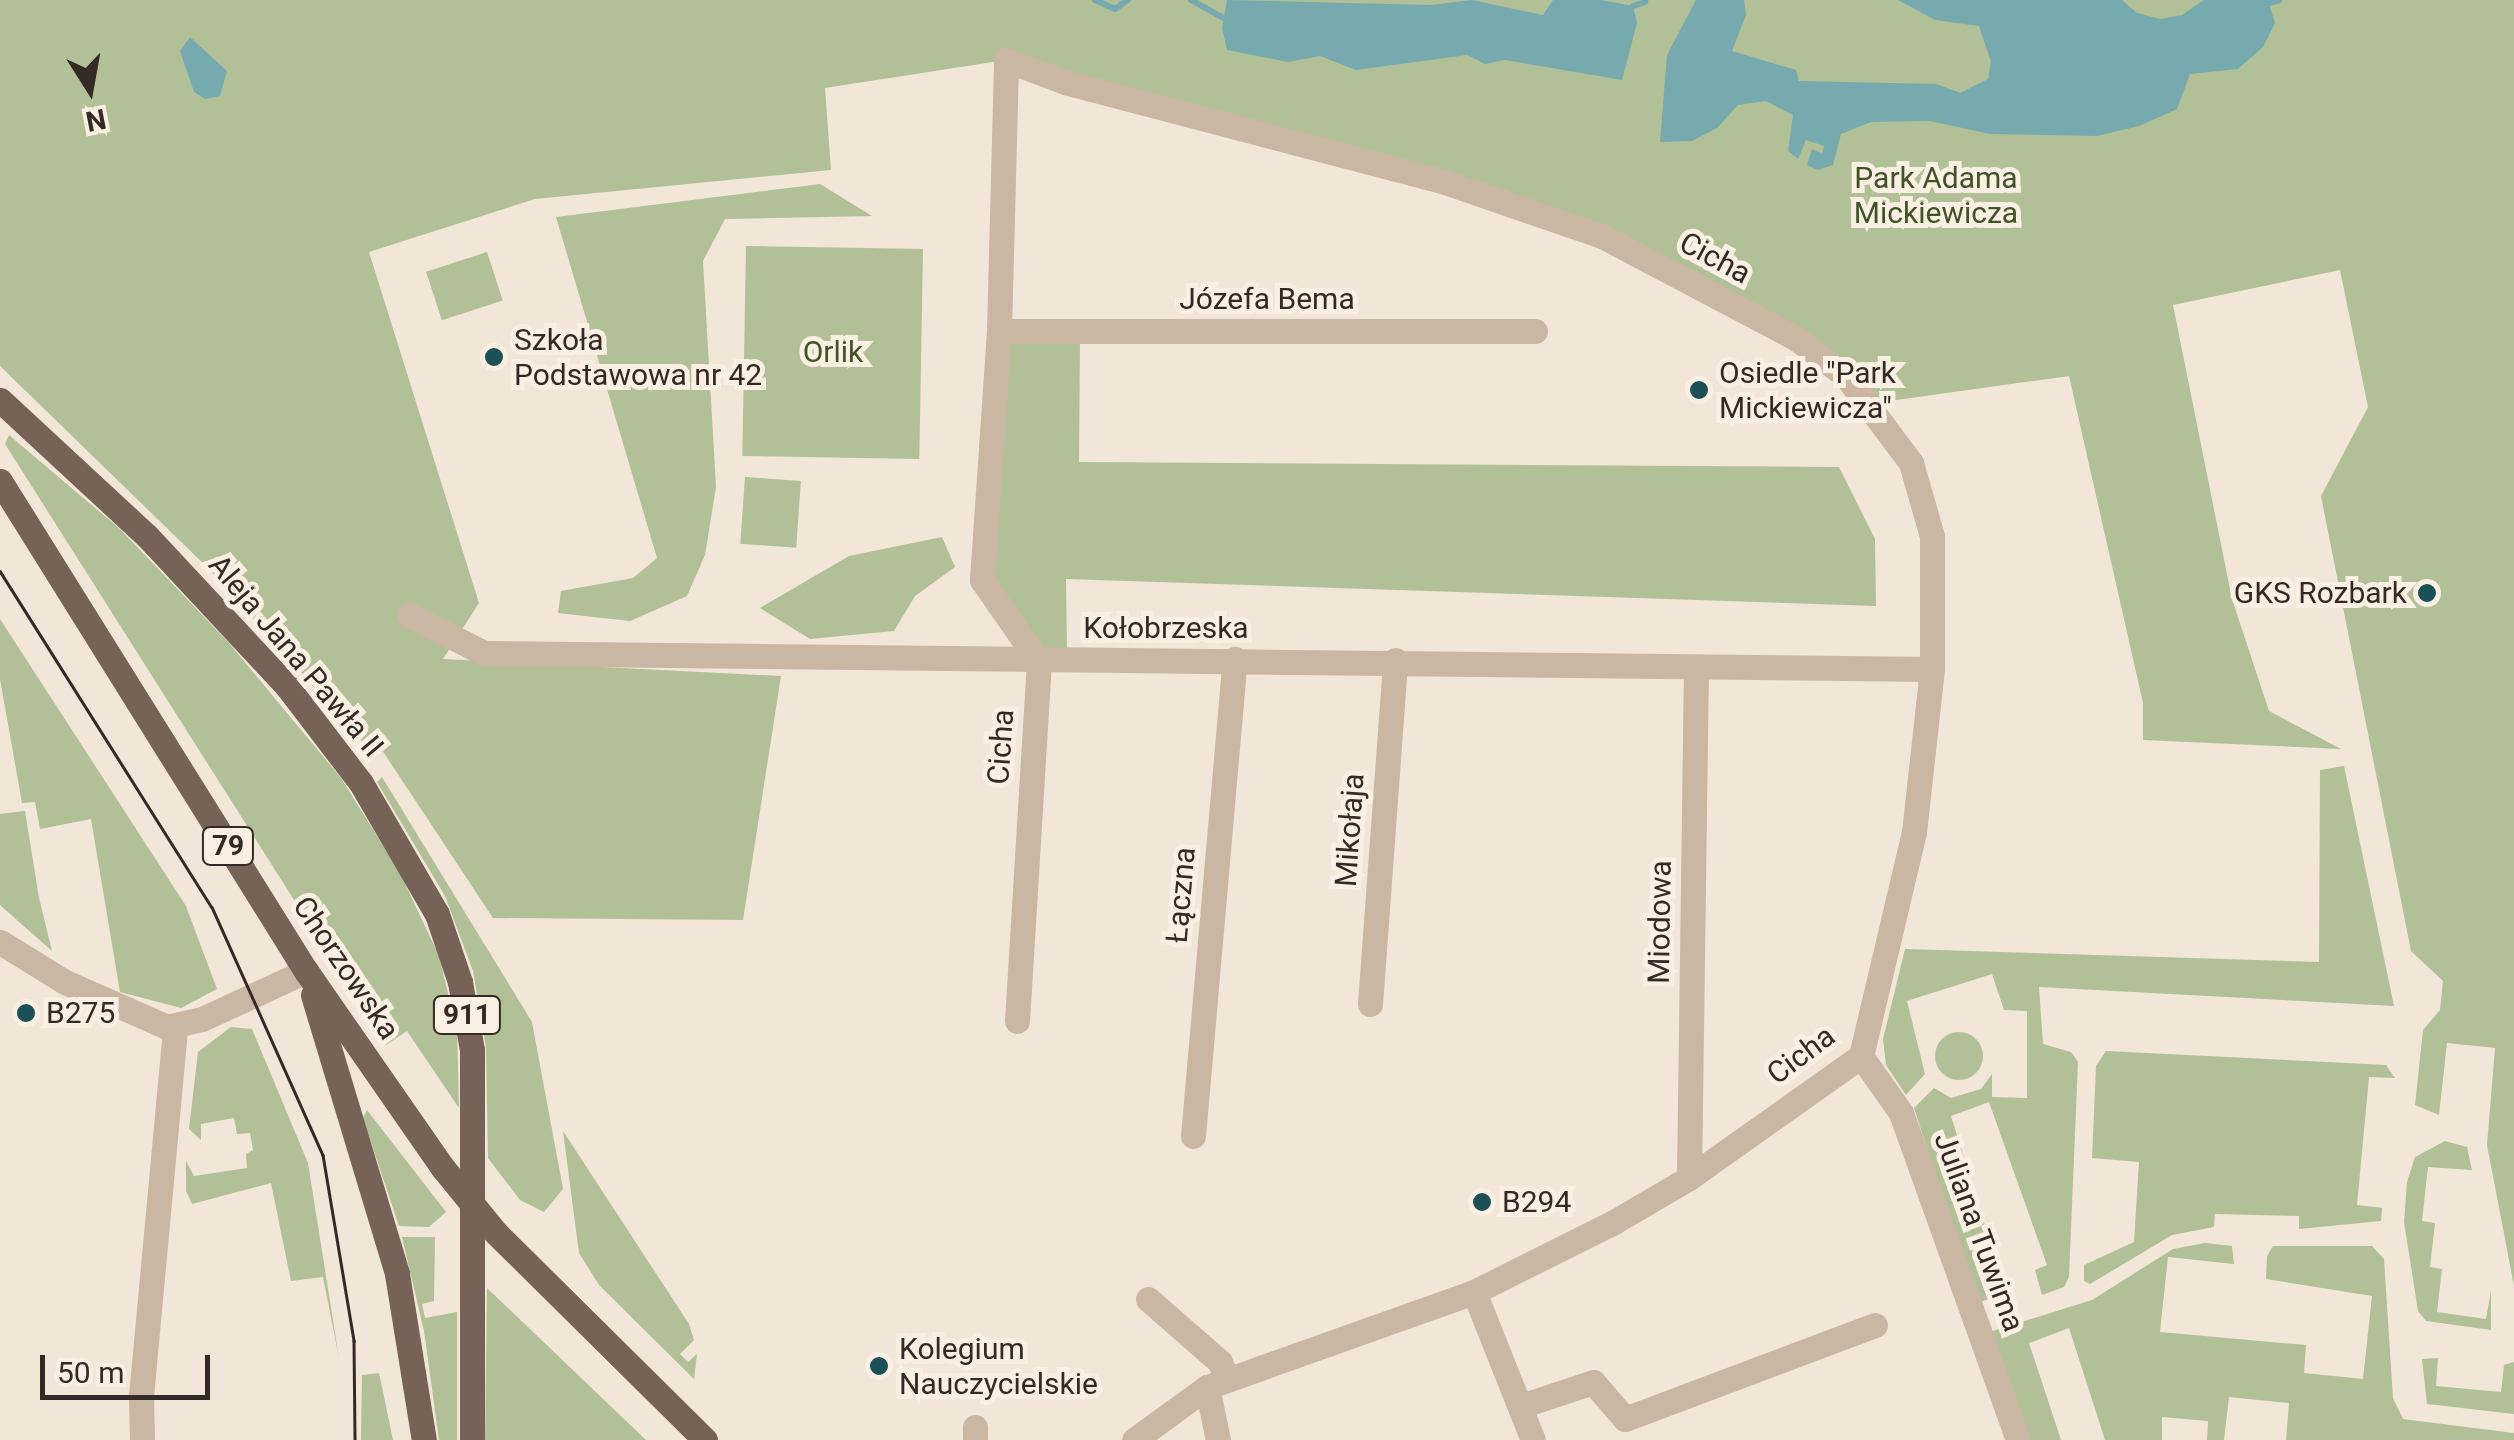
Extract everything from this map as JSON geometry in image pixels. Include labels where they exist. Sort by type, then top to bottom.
[{"type":"main road","name":"Aleja Jana Pawła II","points":[[0,400],[201,592],[324,731],[398,842],[451,948],[472,1050],[472,1440]]},
{"type":"main road","name":"Chorzowska","points":[[0,481],[306,971],[443,1168],[496,1233],[705,1440]]},
{"type":"main road","points":[[306,971],[397,1274],[424,1440]]},
{"type":"street","name":"Cicha","points":[[1017,1021],[1039,662],[982,580],[999,330],[1006,60],[1068,83],[1442,181],[1602,236],[1797,339],[1846,376],[1911,462],[1932,536],[1932,669],[1914,832],[1861,1056],[1689,1178],[1474,1292],[1217,1383],[1134,1440]]},
{"type":"street","name":"Józefa Bema","points":[[999,330],[1534,332]]},
{"type":"street","name":"Kołobrzeska","points":[[408,615],[484,653],[1039,662],[1396,660],[1932,669]]},
{"type":"street","name":"Łączna","points":[[1192,1136],[1234,659]]},
{"type":"street","name":"Mikołaja","points":[[1370,1004],[1396,660]]},
{"type":"street","name":"Miodowa","points":[[1689,1178],[1696,667]]},
{"type":"street","points":[[0,942],[142,1020],[175,1027],[306,971]]},
{"type":"street","points":[[142,1440],[175,1027]]},
{"type":"street","name":"Juliana Tuwima","points":[[1861,1056],[1902,1113],[2015,1439]]},
{"type":"street","points":[[1474,1292],[1533,1440]]},
{"type":"street","points":[[1148,1298],[1220,1362],[1218,1440]]},
{"type":"street","points":[[1521,1406],[1594,1382],[1625,1419],[1875,1326]]},
{"type":"green space","name":"Park Adama Mickiewicza","points":[[0,0],[2514,0],[2514,1286],[2487,1145],[2495,1048],[2447,1043],[2439,1115],[2415,1105],[2423,1030],[2440,1010],[2443,981],[2411,951],[2321,496],[2368,407],[2340,270],[2173,305],[2232,599],[2269,711],[2341,749],[2143,740],[2143,703],[2069,376],[1882,402],[1797,339],[1603,236],[1006,60],[825,88],[831,170],[535,199],[369,252],[479,603],[443,659],[781,676],[743,920],[493,918],[382,750],[376,757],[209,569],[0,366]]},
{"type":"green space","points":[[820,184],[872,216],[725,219],[703,261],[716,487],[705,555],[687,596],[630,621],[558,613],[561,591],[633,578],[657,558],[556,217]]},
{"type":"green space","name":"Orlik","points":[[746,246],[923,249],[919,459],[742,456]]},
{"type":"green space","points":[[487,252],[503,301],[442,320],[426,272]]},
{"type":"green space","points":[[1009,341],[1080,343],[1079,462],[1839,467],[1875,539],[1876,606],[1066,579],[1067,651],[1020,651],[993,578]]},
{"type":"green space","points":[[9,435],[120,529],[229,643],[341,778],[400,873],[439,956],[457,1030],[459,1108],[407,1031],[386,1045],[5,444]]},
{"type":"green space","points":[[745,477],[801,481],[796,548],[740,544]]},
{"type":"green space","points":[[942,537],[955,567],[915,596],[894,631],[810,639],[760,608],[849,556]]},
{"type":"green space","points":[[0,619],[186,906],[217,989],[181,1008],[120,992],[91,819],[40,829],[35,802],[22,803],[0,679]]},
{"type":"green space","points":[[2344,766],[2394,1006],[2039,987],[2043,1044],[2071,1052],[2078,1062],[2069,1277],[2064,1287],[2042,1295],[2035,1270],[2047,1265],[1989,1102],[1951,1116],[2006,1293],[1977,1303],[1914,1108],[1934,1088],[1951,1098],[1981,1089],[1992,1074],[1992,1097],[2027,1098],[2027,1011],[2004,1010],[1992,974],[1907,1001],[1925,1074],[1906,1095],[1886,1065],[1883,1039],[1905,949],[2319,962],[2320,770]]},
{"type":"green space","points":[[382,777],[532,1022],[563,1189],[544,1212],[520,1200],[488,1158],[486,1047],[473,971],[445,896],[377,782]]},
{"type":"green space","points":[[25,811],[52,951],[0,905],[0,814]]},
{"type":"green space","points":[[231,1027],[252,1029],[308,1163],[339,1358],[323,1277],[291,1281],[271,1183],[192,1204],[186,1191],[186,1161],[194,1176],[247,1168],[246,1154],[253,1150],[250,1133],[237,1134],[234,1118],[201,1124],[201,1140],[189,1129],[198,1052]]},
{"type":"green space","points":[[1959,1032],[1976,1039],[1983,1056],[1976,1073],[1959,1080],[1942,1073],[1935,1056],[1942,1039]]},
{"type":"green space","points":[[2106,1051],[2386,1065],[2395,1078],[2369,1077],[2357,1205],[2382,1208],[2381,1221],[2299,1229],[2299,1216],[2215,1214],[2214,1227],[2172,1235],[2090,1284],[2084,1281],[2084,1265],[2134,1242],[2139,1162],[2092,1158],[2096,1066]]},
{"type":"green space","points":[[367,1110],[446,1212],[429,1227],[399,1226],[363,1118]]},
{"type":"green space","points":[[563,1131],[689,1324],[694,1340],[680,1354],[688,1362],[697,1354],[694,1379],[599,1285],[579,1253]]},
{"type":"green space","points":[[2445,1141],[2467,1147],[2472,1170],[2428,1167],[2422,1221],[2435,1223],[2430,1267],[2442,1269],[2437,1312],[2486,1319],[2491,1290],[2491,1330],[2426,1321],[2418,1311],[2404,1222],[2407,1182],[2415,1157]]},
{"type":"green space","points":[[402,1237],[435,1237],[434,1301],[422,1304],[425,1318],[457,1312],[457,1440],[439,1440],[424,1331]]},
{"type":"green space","points":[[2205,1243],[2232,1246],[2234,1264],[2168,1257],[2160,1332],[2306,1345],[2304,1373],[2363,1379],[2372,1296],[2266,1279],[2267,1256],[2273,1246],[2372,1246],[2384,1259],[2393,1398],[2403,1419],[2514,1433],[2514,1440],[2286,1440],[2289,1403],[2229,1397],[2224,1440],[2207,1440],[2208,1421],[2162,1417],[2162,1440],[2105,1440],[2069,1328],[2029,1343],[2061,1440],[2023,1440],[1986,1333],[2092,1300],[2173,1249]]},
{"type":"green space","points":[[487,1288],[646,1440],[485,1440]]},
{"type":"green space","points":[[2438,1358],[2436,1386],[2501,1392],[2504,1365],[2514,1362],[2514,1414],[2427,1404],[2422,1359]]},
{"type":"green space","points":[[379,1373],[393,1440],[361,1440],[362,1375]]},
{"type":"water","points":[[1227,0],[1430,5],[1472,0],[1543,15],[1553,0],[1601,0],[1633,6],[1637,23],[1622,80],[1505,60],[1485,64],[1467,55],[1356,70],[1320,56],[1288,62],[1227,50],[1222,28]]},
{"type":"water","points":[[1696,0],[1744,0],[1746,15],[1732,51],[1796,70],[1799,81],[1936,84],[1960,93],[1988,79],[1991,62],[1979,26],[1935,20],[1898,0],[2122,0],[2137,13],[2160,19],[2182,15],[2204,0],[2268,0],[2275,23],[2263,47],[2238,69],[2190,74],[2177,109],[2139,126],[2097,136],[1990,134],[1930,121],[1871,122],[1841,134],[1833,165],[1818,170],[1807,165],[1812,149],[1822,153],[1824,146],[1806,140],[1798,159],[1788,151],[1793,115],[1766,101],[1738,105],[1717,128],[1692,141],[1660,142],[1667,55]]},
{"type":"water","points":[[190,37],[227,71],[220,96],[205,99],[194,92],[180,51]]},
{"type":"waterway","points":[[1095,0],[1115,9],[1128,0]]},
{"type":"waterway","points":[[1191,0],[1223,18]]},
{"type":"waterway","points":[[2270,3],[2280,0]]},
{"type":"waterway","points":[[1633,6],[1645,2]]},
{"type":"tram line","points":[[0,571],[212,907],[323,1155],[354,1341],[355,1440]]},
{"type":"place","name":"Szkoła Podstawowa nr 42","points":[[494,357]]},
{"type":"place","name":"Osiedle \"Park Mickiewicza\"","points":[[1699,390]]},
{"type":"place","name":"GKS Rozbark","points":[[2427,593]]},
{"type":"place","name":"B275","points":[[26,1013]]},
{"type":"place","name":"B294","points":[[1482,1202]]},
{"type":"place","name":"Kolegium Nauczycielskie","points":[[879,1366]]}]
